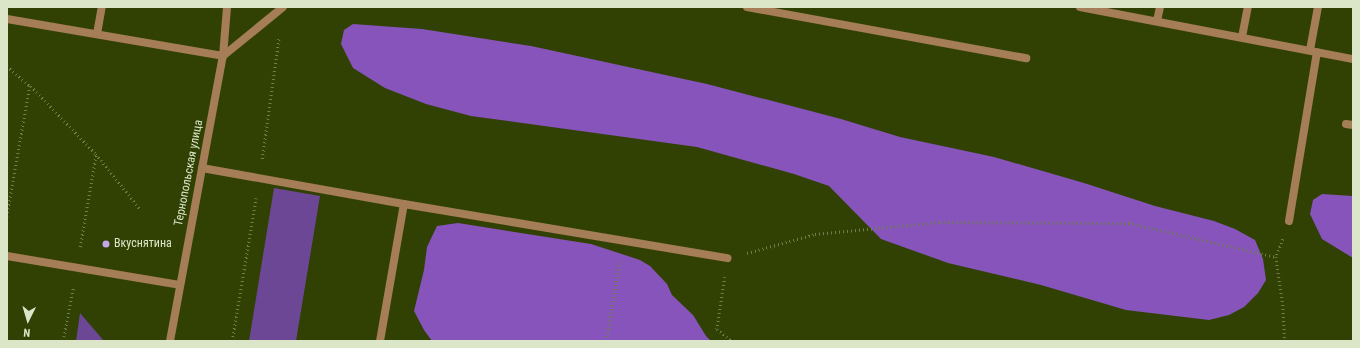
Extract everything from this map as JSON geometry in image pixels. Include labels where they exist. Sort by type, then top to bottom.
[{"type":"street","points":[[97,34],[102,7]]},
{"type":"street","name":"Тернопольская улица","points":[[170,341],[223,56],[226,7]]},
{"type":"street","points":[[7,19],[223,56],[283,7]]},
{"type":"street","points":[[747,7],[1026,58]]},
{"type":"street","points":[[1080,7],[1353,59]]},
{"type":"street","points":[[1157,21],[1160,7]]},
{"type":"street","points":[[1242,37],[1248,7]]},
{"type":"street","points":[[1289,221],[1318,7]]},
{"type":"street","points":[[202,168],[404,204],[728,258]]},
{"type":"street","points":[[380,341],[404,204]]},
{"type":"street","points":[[7,256],[180,285]]},
{"type":"path","points":[[232,341],[259,178],[283,7]]},
{"type":"path","points":[[7,66],[30,86],[96,154],[141,210]]},
{"type":"path","points":[[7,217],[30,86]]},
{"type":"path","points":[[63,341],[96,154]]},
{"type":"path","points":[[1285,341],[1283,305],[1276,257],[1289,221]]},
{"type":"path","points":[[732,341],[717,329],[728,258],[815,234],[940,222],[1129,224],[1276,257]]},
{"type":"path","points":[[606,341],[623,241]]},
{"type":"shaded area","points":[[353,24],[422,29],[531,46],[707,84],[841,119],[900,137],[994,157],[1084,183],[1155,206],[1214,221],[1235,229],[1255,240],[1263,259],[1266,280],[1258,293],[1244,307],[1229,315],[1209,320],[1126,310],[1041,285],[948,263],[881,239],[829,186],[794,174],[697,147],[471,116],[426,104],[385,88],[353,68],[341,44],[344,30]]},
{"type":"shaded area","points":[[274,188],[320,196],[296,341],[249,341]]},
{"type":"shaded area","points":[[1322,194],[1353,196],[1353,258],[1322,239],[1310,214],[1313,200]]},
{"type":"shaded area","points":[[458,223],[591,244],[640,260],[650,266],[667,284],[672,295],[693,315],[706,336],[711,341],[432,341],[424,330],[414,311],[424,270],[427,247],[437,226]]},
{"type":"shaded area","points":[[80,313],[104,341],[76,341]]},
{"type":"place","name":"Вкуснятина","points":[[106,244]]}]
